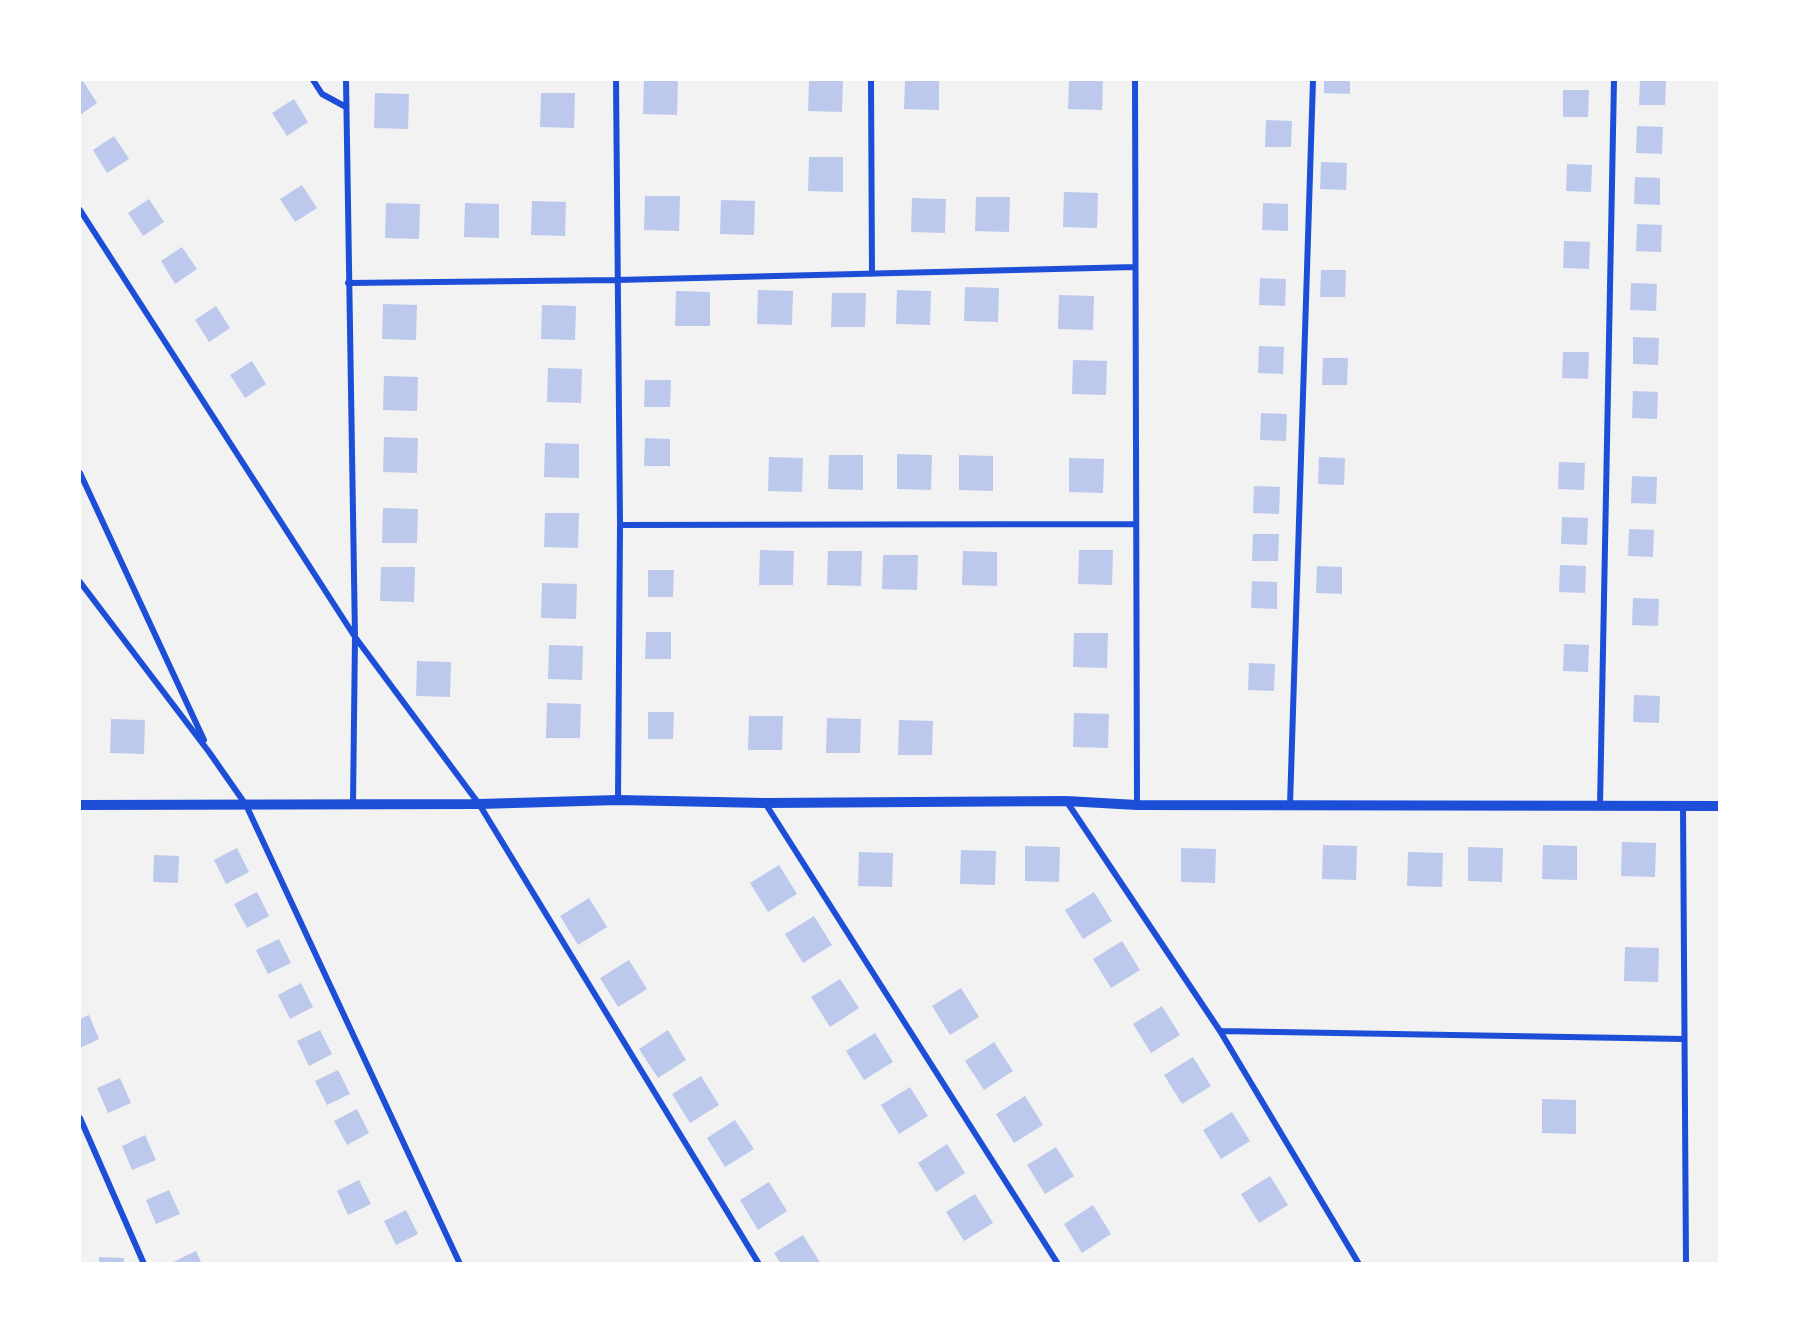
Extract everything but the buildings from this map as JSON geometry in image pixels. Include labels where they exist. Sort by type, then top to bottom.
[{"type":"street","points":[[313,80],[322,94],[346,107]]},
{"type":"street","points":[[346,80],[355,637],[353,803]]},
{"type":"street","points":[[616,80],[620,525],[618,800]]},
{"type":"street","points":[[871,80],[872,274]]},
{"type":"street","points":[[1135,80],[1137,805]]},
{"type":"street","points":[[1290,805],[1312,80]]},
{"type":"street","points":[[1600,806],[1614,80]]},
{"type":"street","points":[[80,210],[355,637],[479,804],[759,1263]]},
{"type":"street","points":[[348,283],[617,280],[1135,267]]},
{"type":"street","points":[[80,472],[209,752]]},
{"type":"street","points":[[620,525],[1136,524]]},
{"type":"street","points":[[80,582],[209,752],[246,805],[460,1263]]},
{"type":"street","points":[[80,805],[479,804],[618,800],[765,803],[1066,801],[1137,805],[1719,806]]},
{"type":"street","points":[[1066,801],[1220,1031],[1359,1263]]},
{"type":"street","points":[[765,803],[1058,1263]]},
{"type":"street","points":[[1683,807],[1686,1263]]},
{"type":"street","points":[[1220,1031],[1684,1039]]},
{"type":"street","points":[[80,1118],[144,1263]]}]
